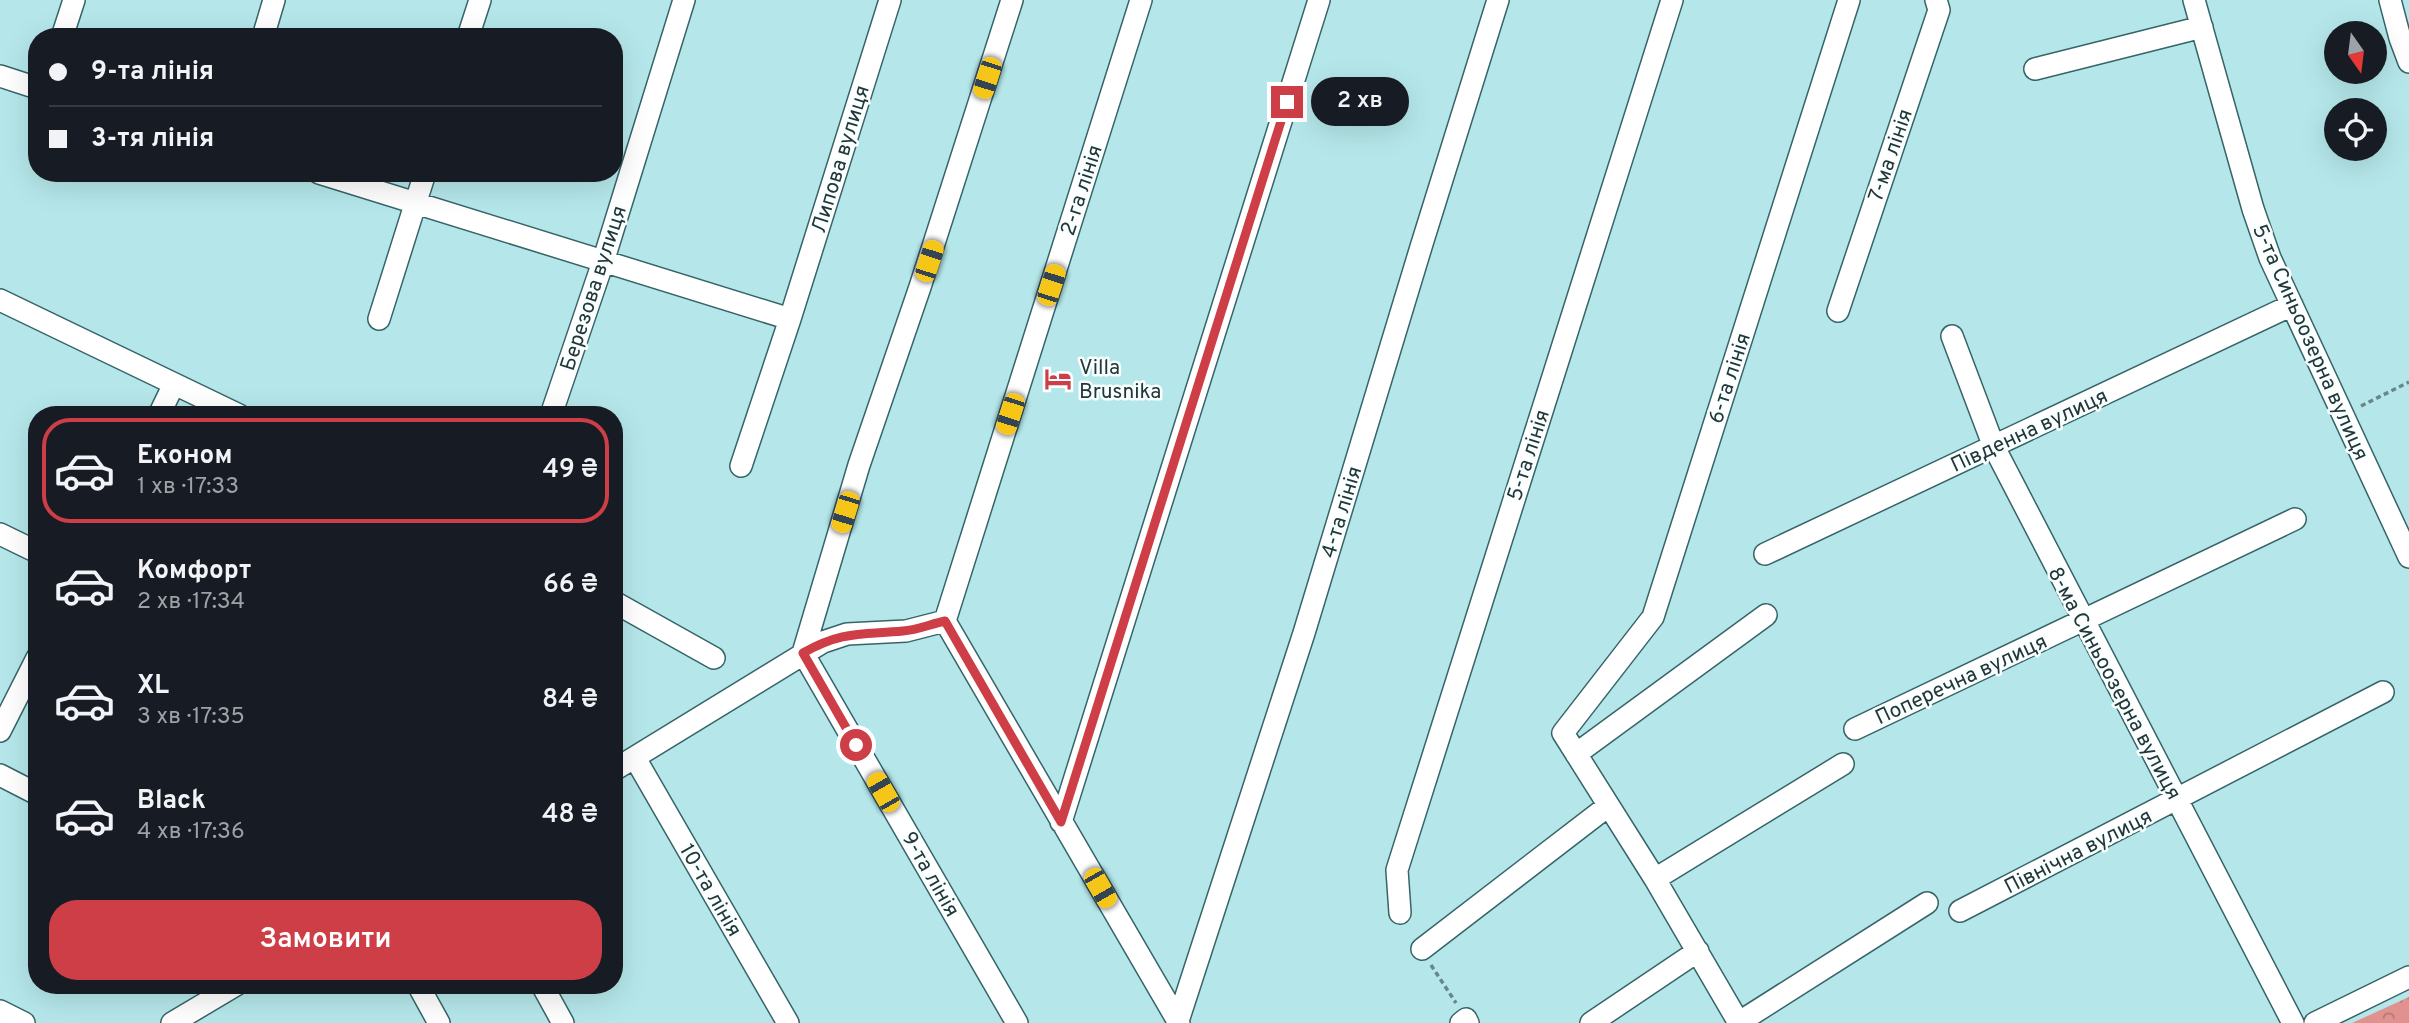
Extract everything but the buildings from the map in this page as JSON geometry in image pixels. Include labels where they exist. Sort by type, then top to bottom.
[{"type":"street","points":[[65,28],[74,0]]},
{"type":"street","points":[[266,28],[274,0]]},
{"type":"street","points":[[471,28],[480,0]]},
{"type":"street","name":"Березова вулиця","points":[[554,406],[603,262],[684,0]]},
{"type":"street","name":"Липова вулиця","points":[[741,466],[890,0]]},
{"type":"street","points":[[803,653],[859,465],[920,287],[1012,0]]},
{"type":"street","name":"2-га лінія","points":[[945,621],[1141,0]]},
{"type":"street","points":[[1061,822],[1319,0]]},
{"type":"street","name":"4-та лінія","points":[[1178,1022],[1304,634],[1498,0]]},
{"type":"street","name":"5-та лінія","points":[[1400,913],[1397,870],[1672,0]]},
{"type":"street","name":"6-та лінія","points":[[1576,754],[1563,733],[1653,617],[1849,0]]},
{"type":"street","name":"7-ма лінія","points":[[1838,311],[1939,10],[1936,0]]},
{"type":"street","name":"5-та Синьоозерна вулиця","points":[[2194,0],[2253,209],[2270,258],[2409,557]]},
{"type":"street","points":[[2390,0],[2409,62]]},
{"type":"street","points":[[2035,69],[2202,27]]},
{"type":"street","points":[[0,76],[28,85]]},
{"type":"street","points":[[349,182],[790,319]]},
{"type":"street","points":[[379,319],[422,182]]},
{"type":"street","points":[[0,300],[221,406]]},
{"type":"street","name":"Південна вулиця","points":[[1765,554],[2292,305]]},
{"type":"street","name":"8-ма Синьоозерна вулиця","points":[[1952,337],[1994,447],[2292,1023]]},
{"type":"street","points":[[163,406],[174,383]]},
{"type":"street","name":"Поперечна вулиця","points":[[1855,729],[2295,519]]},
{"type":"street","points":[[0,534],[28,548]]},
{"type":"street","points":[[623,607],[714,658]]},
{"type":"street","points":[[1766,615],[1576,754],[1655,879],[1738,1023],[1927,903]]},
{"type":"street","points":[[623,764],[823,642],[848,634],[906,631],[945,621],[1178,1022]]},
{"type":"street","name":"9-та лінія","points":[[803,653],[1017,1023]]},
{"type":"street","points":[[0,731],[28,676]]},
{"type":"street","name":"Північна вулиця","points":[[1960,911],[2383,692]]},
{"type":"street","name":"10-та лінія","points":[[635,758],[788,1023]]},
{"type":"street","points":[[1655,879],[1843,764]]},
{"type":"street","points":[[0,775],[28,789]]},
{"type":"street","points":[[1422,949],[1608,806]]},
{"type":"street","points":[[1591,1023],[1698,951]]},
{"type":"street","points":[[2315,1023],[2409,977]]},
{"type":"street","points":[[172,1023],[204,1015],[226,994]]},
{"type":"street","points":[[423,994],[439,1023]]},
{"type":"street","points":[[547,994],[563,1023]]},
{"type":"street","points":[[0,1012],[24,1023]]},
{"type":"path","points":[[2343,415],[2409,382]]},
{"type":"path","points":[[1422,949],[1465,1022]]},
{"type":"green space","points":[[2409,997],[2409,1023],[2352,1023]]},
{"type":"place","name":"Villa Brusnika","points":[[1058,379]]},
{"type":"route","points":[[856,745],[803,653],[823,642],[848,634],[906,631],[945,621],[1061,822],[1287,102]]}]
